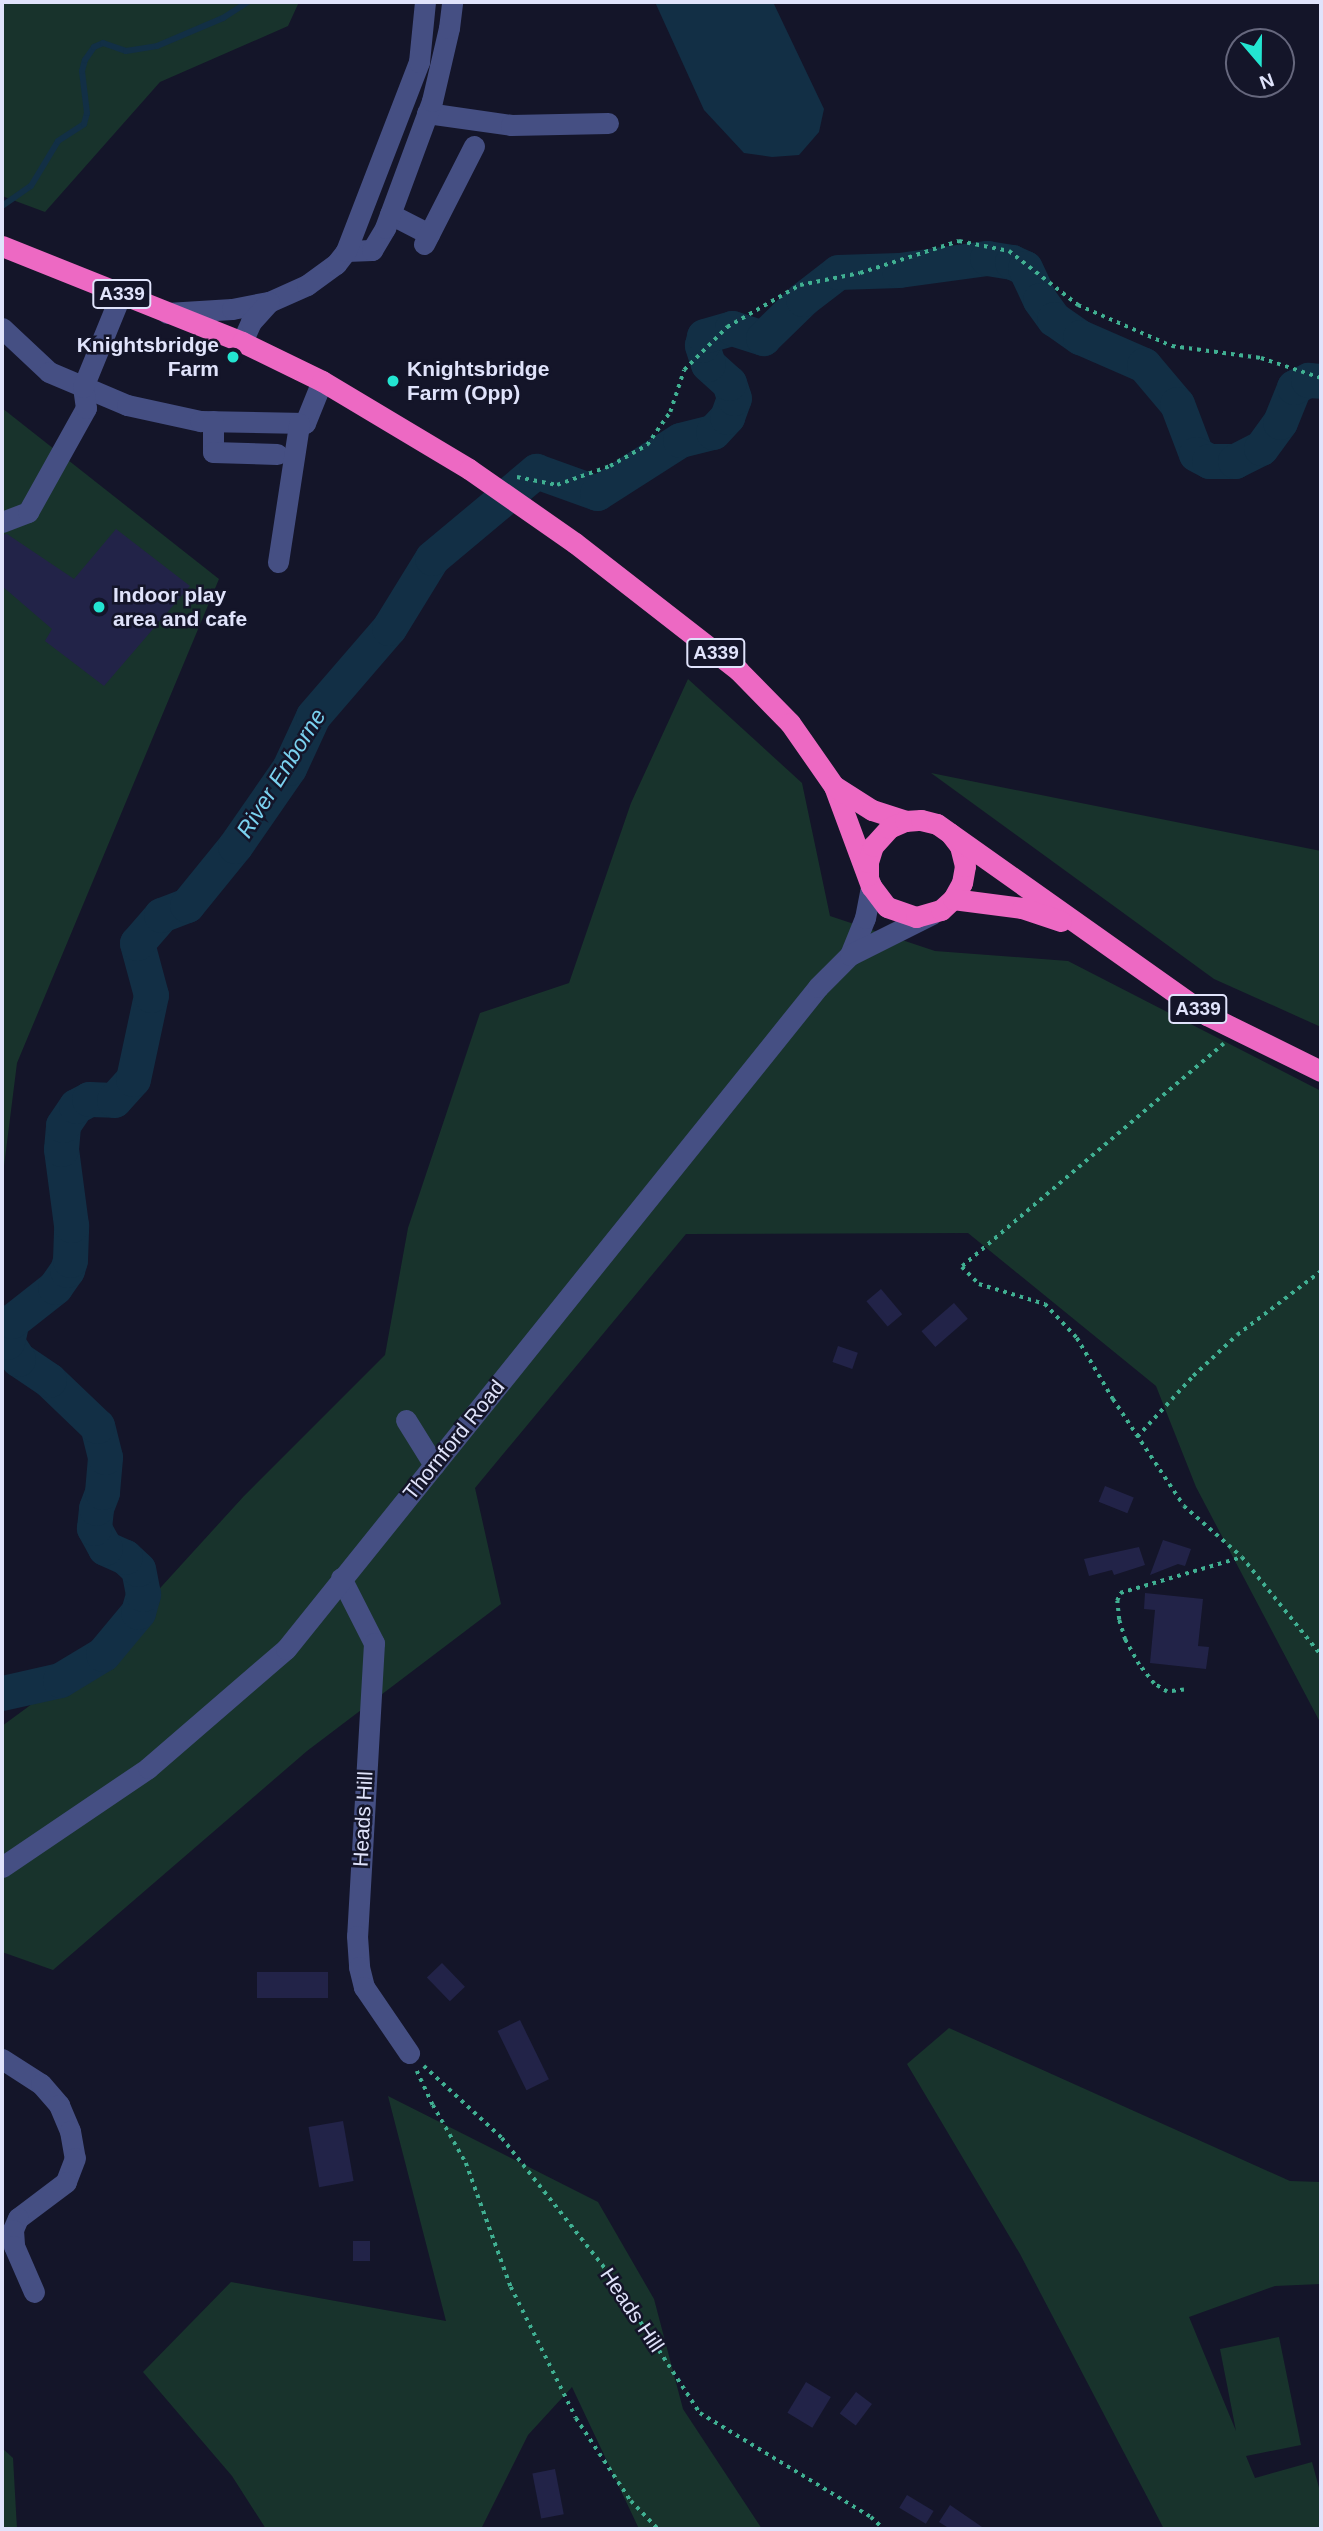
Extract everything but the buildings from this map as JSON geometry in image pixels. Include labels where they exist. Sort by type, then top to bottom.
[{"type":"highway","name":"A339","points":[[2,246],[242,342],[322,381],[469,469],[575,543],[738,670],[790,723],[834,786],[870,882]]},
{"type":"highway","name":"A339","points":[[834,786],[872,810],[905,821]]},
{"type":"highway","points":[[921,820],[937,824],[950,833],[960,846],[965,866],[962,883],[953,899],[933,913],[903,915],[887,907],[870,882],[868,862],[873,846],[890,828],[905,821],[921,820]]},
{"type":"highway","name":"A339","points":[[950,833],[1207,1015],[1321,1071]]},
{"type":"highway","name":"A339","points":[[953,899],[1022,908],[1084,930]]},
{"type":"street","points":[[167,313],[232,309],[269,302],[323,275],[346,251],[419,62],[425,2]]},
{"type":"street","points":[[346,251],[372,250],[390,214],[427,113],[449,28],[452,2]]},
{"type":"street","points":[[427,113],[511,125],[608,122]]},
{"type":"street","points":[[390,214],[426,239],[474,146]]},
{"type":"street","points":[[2,522],[28,512],[86,408],[83,387],[121,294]]},
{"type":"street","points":[[242,342],[251,322],[269,302]]},
{"type":"street","points":[[2,328],[49,372],[127,405],[213,421],[311,422]]},
{"type":"street","points":[[278,562],[322,381]]},
{"type":"street","points":[[213,421],[214,452],[277,454]]},
{"type":"street","name":"Thornford Road","points":[[850,955],[865,918],[870,882]]},
{"type":"street","name":"Thornford Road","points":[[2,1867],[148,1768],[286,1649],[818,987],[850,955],[933,913]]},
{"type":"street","points":[[406,1420],[434,1465]]},
{"type":"street","name":"Heads Hill","points":[[341,1578],[374,1643],[358,1923],[359,1967],[364,1987],[409,2053]]},
{"type":"street","points":[[2,2059],[41,2084],[59,2105],[70,2131],[75,2158],[66,2182],[18,2218],[13,2230],[13,2246],[34,2292]]},
{"type":"path","points":[[507,475],[557,485],[610,466],[647,445],[670,412],[684,370],[727,327],[800,285],[860,273],[959,241],[1009,251],[1078,305],[1172,346],[1262,358],[1321,378]]},
{"type":"path","points":[[1239,1031],[962,1267],[979,1284],[1045,1304],[1077,1338],[1137,1437],[1184,1506],[1242,1557],[1321,1655]]},
{"type":"path","points":[[1137,1437],[1193,1376],[1237,1335],[1321,1271]]},
{"type":"path","points":[[1184,1690],[1167,1692],[1154,1685],[1139,1665],[1125,1640],[1119,1620],[1117,1601],[1120,1593],[1242,1557]]},
{"type":"path","points":[[409,2053],[433,2105],[466,2163],[511,2287],[576,2418],[631,2501],[658,2529]]},
{"type":"path","name":"Heads Hill","points":[[409,2053],[502,2138],[608,2272],[700,2413],[871,2517],[884,2529]]},
{"type":"green space","points":[[2,2],[299,2],[288,26],[160,82],[45,212],[2,196]]},
{"type":"green space","points":[[2,408],[219,579],[17,1063],[2,1182]]},
{"type":"green space","points":[[688,679],[802,783],[830,916],[935,951],[1068,961],[1321,1091],[1321,1724],[1196,1487],[1156,1386],[968,1233],[686,1234],[475,1488],[501,1604],[307,1751],[53,1970],[2,1952],[2,1726],[100,1654],[244,1496],[385,1355],[408,1228],[480,1013],[569,983],[631,803]]},
{"type":"green space","points":[[931,773],[1321,851],[1321,1027],[1214,979]]},
{"type":"green space","points":[[949,2028],[1290,2181],[1321,2182],[1321,2284],[1275,2286],[1189,2317],[1236,2431],[1220,2349],[1279,2337],[1301,2445],[1246,2456],[1255,2478],[1312,2462],[1321,2495],[1321,2529],[1164,2529],[1020,2254],[907,2064]]},
{"type":"green space","points":[[388,2096],[598,2202],[654,2299],[683,2409],[762,2529],[639,2529],[572,2387],[528,2435],[481,2529],[266,2529],[232,2476],[143,2372],[231,2282],[446,2321]]},
{"type":"green space","points":[[2,2448],[13,2458],[17,2529],[2,2529]]},
{"type":"water","points":[[655,2],[773,2],[824,109],[819,132],[799,155],[772,157],[744,153],[704,110]]},
{"type":"waterway","points":[[2,206],[31,186],[58,141],[84,124],[87,113],[82,71],[85,60],[94,47],[103,43],[126,51],[157,46],[223,18],[248,2]]},
{"type":"waterway","name":"River Enborne","points":[[2,1693],[60,1680],[103,1654],[138,1612],[143,1594],[138,1569],[125,1557],[105,1548],[94,1528],[96,1508],[102,1492],[105,1457],[97,1426],[49,1380],[18,1359],[7,1342],[12,1321],[55,1287],[67,1270],[70,1260],[71,1225],[61,1149],[63,1125],[76,1106],[89,1099],[114,1100],[133,1079],[151,995],[137,943],[161,915],[187,905],[235,846],[289,768],[313,716],[389,628],[432,558],[536,471],[597,493],[680,440],[713,432],[727,417],[734,398],[729,383],[708,364],[702,345],[704,336],[732,328],[763,338],[803,299],[838,272],[899,270],[987,258],[1012,262],[1025,268],[1040,300],[1054,319],[1080,337],[1144,365],[1177,404],[1196,454],[1209,461],[1235,461],[1261,448],[1280,422],[1294,387],[1308,380],[1321,381]]},
{"type":"place","name":"Knightsbridge Farm","points":[[233,357]]},
{"type":"place","name":"Knightsbridge Farm (Opp)","points":[[393,381]]},
{"type":"place","name":"Indoor play area and cafe","points":[[99,607]]}]
